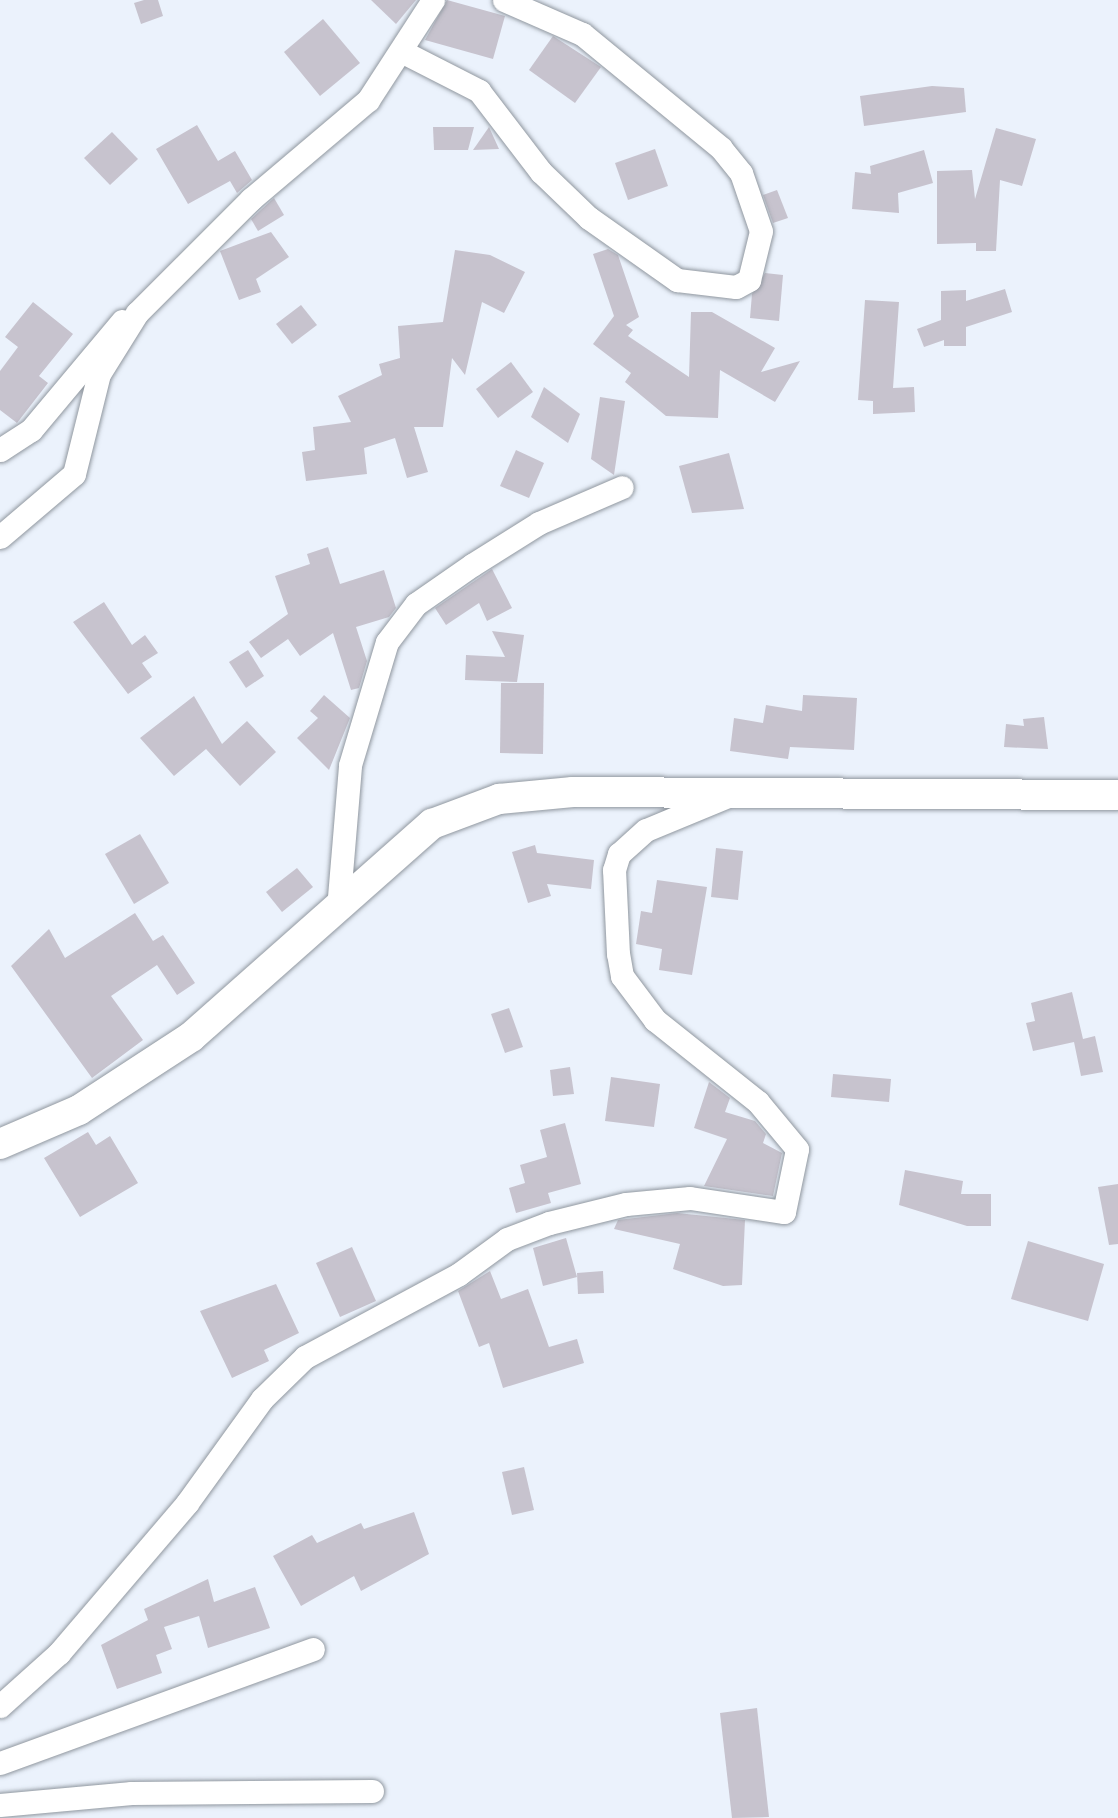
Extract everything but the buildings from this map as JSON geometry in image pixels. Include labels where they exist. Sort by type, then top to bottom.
[{"type":"street","points":[[0,450],[32,430],[106,334],[136,313],[251,199],[368,100],[433,0]]},
{"type":"street","points":[[401,51],[479,91],[541,172],[632,251],[677,280],[703,287],[736,287],[749,280],[761,231],[741,173],[721,148],[582,34],[504,0]]},
{"type":"street","points":[[0,537],[74,474],[100,374],[136,313]]},
{"type":"street","points":[[338,909],[350,765],[387,642],[416,604],[472,565],[538,523],[622,487]]},
{"type":"street","points":[[0,1144],[79,1110],[191,1037],[432,824],[499,799],[573,792],[728,796],[1118,795]]},
{"type":"street","points":[[0,1706],[59,1653],[187,1503],[262,1399],[305,1357],[459,1274],[508,1239],[549,1223],[626,1204],[690,1198],[784,1212],[797,1149],[758,1102],[655,1020],[622,976],[618,954],[614,870],[619,854],[646,830],[728,796]]},
{"type":"street","points":[[0,1763],[313,1648]]},
{"type":"street","points":[[0,1804],[131,1793],[372,1791]]}]
